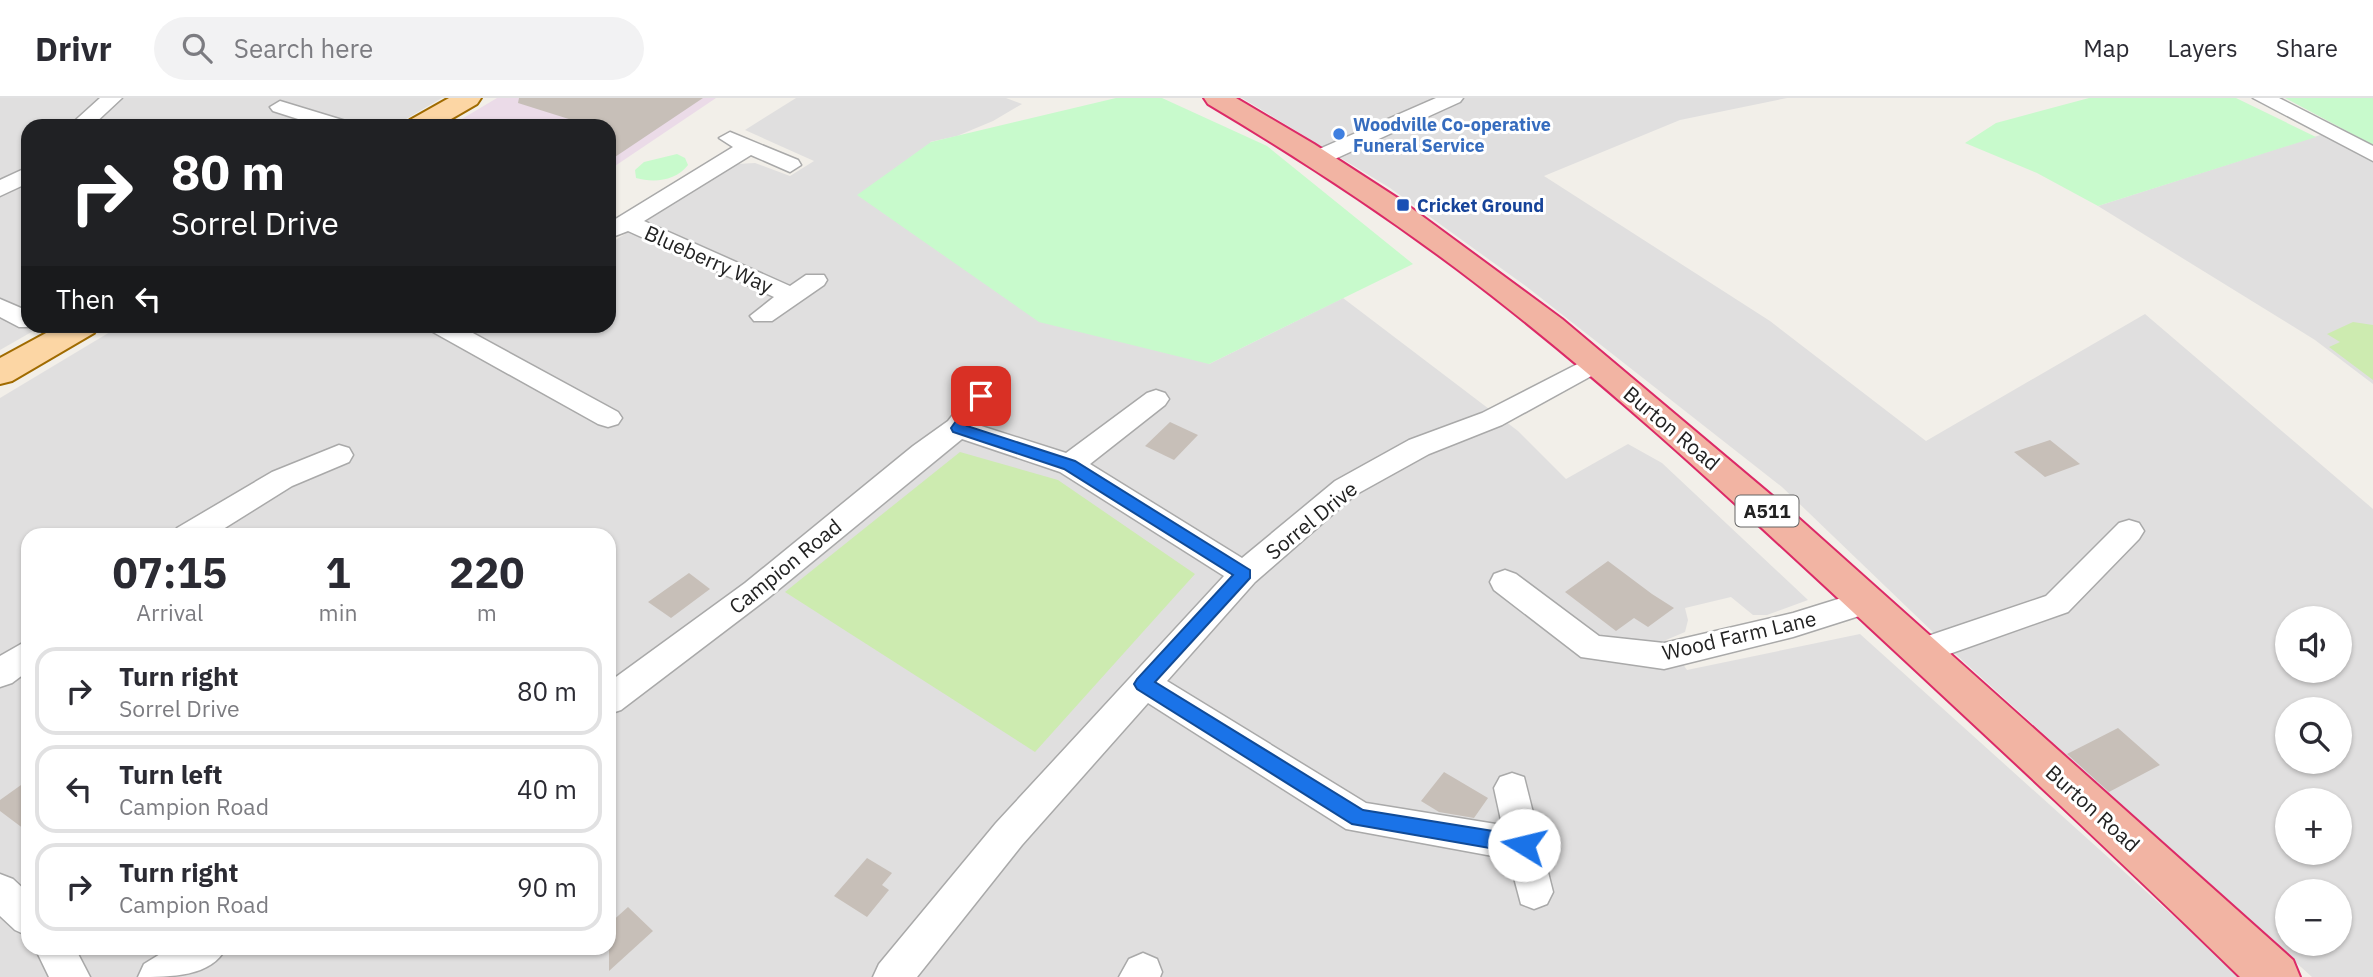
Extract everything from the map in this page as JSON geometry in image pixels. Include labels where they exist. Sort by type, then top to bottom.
[{"type":"highway","name":"Burton Road","points":[[1216,98],[1318,158],[1462,259],[1595,363],[1727,475],[2275,977]]},
{"type":"main road","points":[[433,119],[468,98]]},
{"type":"main road","points":[[0,373],[55,333]]},
{"type":"street","points":[[88,119],[113,98]]},
{"type":"street","points":[[1318,158],[1453,98]]},
{"type":"street","points":[[2263,98],[2373,155]]},
{"type":"street","points":[[280,107],[319,119]]},
{"type":"street","name":"Blueberry Way","points":[[618,228],[738,142],[790,165]]},
{"type":"street","points":[[0,188],[21,178]]},
{"type":"street","name":"Blueberry Way","points":[[618,228],[791,296]]},
{"type":"street","name":"Blueberry Way","points":[[763,316],[815,281]]},
{"type":"street","points":[[0,307],[21,318]]},
{"type":"street","points":[[459,333],[608,418]]},
{"type":"street","name":"Sorrel Drive","points":[[893,977],[1009,834],[1244,574],[1345,488],[1419,447],[1492,419],[1595,363]]},
{"type":"street","name":"Campion Road","points":[[616,695],[756,591],[923,453],[958,428],[981,396]]},
{"type":"street","points":[[1070,465],[1134,413],[1156,399]]},
{"type":"street","points":[[958,428],[1070,465],[1244,574]]},
{"type":"street","points":[[199,528],[274,472],[339,455]]},
{"type":"street","points":[[1921,651],[2057,604],[2129,531]]},
{"type":"street","name":"Wood Farm Lane","points":[[1505,582],[1592,648],[1664,656],[1793,625],[1867,602]]},
{"type":"street","points":[[0,674],[21,658]]},
{"type":"street","points":[[1143,684],[1359,818],[1524,845]]},
{"type":"street","points":[[1512,788],[1534,892]]},
{"type":"street","points":[[0,891],[21,911]]},
{"type":"street","points":[[58,955],[69,977]]},
{"type":"street","points":[[158,977],[195,955]]},
{"type":"shaded area","points":[[0,98],[442,98],[406,119],[21,119],[21,333],[30,333],[0,350]]},
{"type":"shaded area","points":[[497,98],[716,98],[616,165],[616,119],[462,119]]},
{"type":"shaded area","points":[[796,98],[1006,98],[1022,104],[993,121],[957,136],[930,142],[1209,364],[1343,298],[1518,431],[1566,479],[1628,444],[1662,463],[1808,600],[1767,615],[1753,615],[1731,597],[1685,608],[1688,620],[1685,632],[1666,640],[1687,670],[1860,634],[2241,977],[0,977],[0,398],[108,333],[616,333],[616,240],[737,164],[755,163],[790,176],[814,161],[745,130]]},
{"type":"shaded area","points":[[1242,98],[1787,98],[1680,120],[1544,176],[1770,321],[1926,441],[2145,314],[2373,509],[2373,977],[2312,977],[2289,956],[2352,956],[2352,879],[2275,879],[2275,943],[1963,661],[1782,487],[1527,287],[1390,188]]},
{"type":"shaded area","points":[[2342,128],[2373,147],[2373,384],[2315,340],[2098,206]]},
{"type":"green space","points":[[1116,98],[1162,98],[1267,146],[1413,264],[1209,364],[1039,322],[857,195],[931,142]]},
{"type":"green space","points":[[2089,98],[2236,98],[2316,137],[2098,206],[2037,173],[1965,143],[1996,123]]},
{"type":"green space","points":[[2285,98],[2373,98],[2373,145]]},
{"type":"green space","points":[[677,154],[685,158],[688,165],[677,174],[657,180],[636,178],[635,170],[644,162]]},
{"type":"green space","points":[[2353,322],[2373,325],[2373,380],[2329,347],[2340,342],[2327,334]]},
{"type":"green space","points":[[960,452],[1058,480],[1195,574],[1035,752],[785,592]]},
{"type":"building","points":[[519,98],[703,98],[616,156],[616,119],[569,119],[518,103]]},
{"type":"building","points":[[1170,422],[1198,435],[1174,460],[1145,446]]},
{"type":"building","points":[[2050,440],[2080,464],[2045,477],[2014,452]]},
{"type":"building","points":[[1608,561],[1674,608],[1648,627],[1634,618],[1616,631],[1565,592]]},
{"type":"building","points":[[689,573],[710,589],[671,618],[648,602]]},
{"type":"building","points":[[2118,728],[2160,765],[2109,792],[2067,754]]},
{"type":"building","points":[[1444,772],[1488,798],[1474,818],[1439,812],[1421,801]]},
{"type":"building","points":[[21,785],[21,827],[0,811],[0,800]]},
{"type":"building","points":[[867,858],[892,873],[882,885],[889,890],[867,917],[834,896]]},
{"type":"building","points":[[628,907],[653,931],[609,971],[609,955],[616,955],[616,918]]},
{"type":"place","name":"Woodville Co-operative Funeral Service","points":[[1339,134]]},
{"type":"place","name":"Cricket Ground","points":[[1403,205]]},
{"type":"route","points":[[981,396],[958,428],[1070,465],[1244,574],[1143,684],[1359,818],[1524,845]]}]
